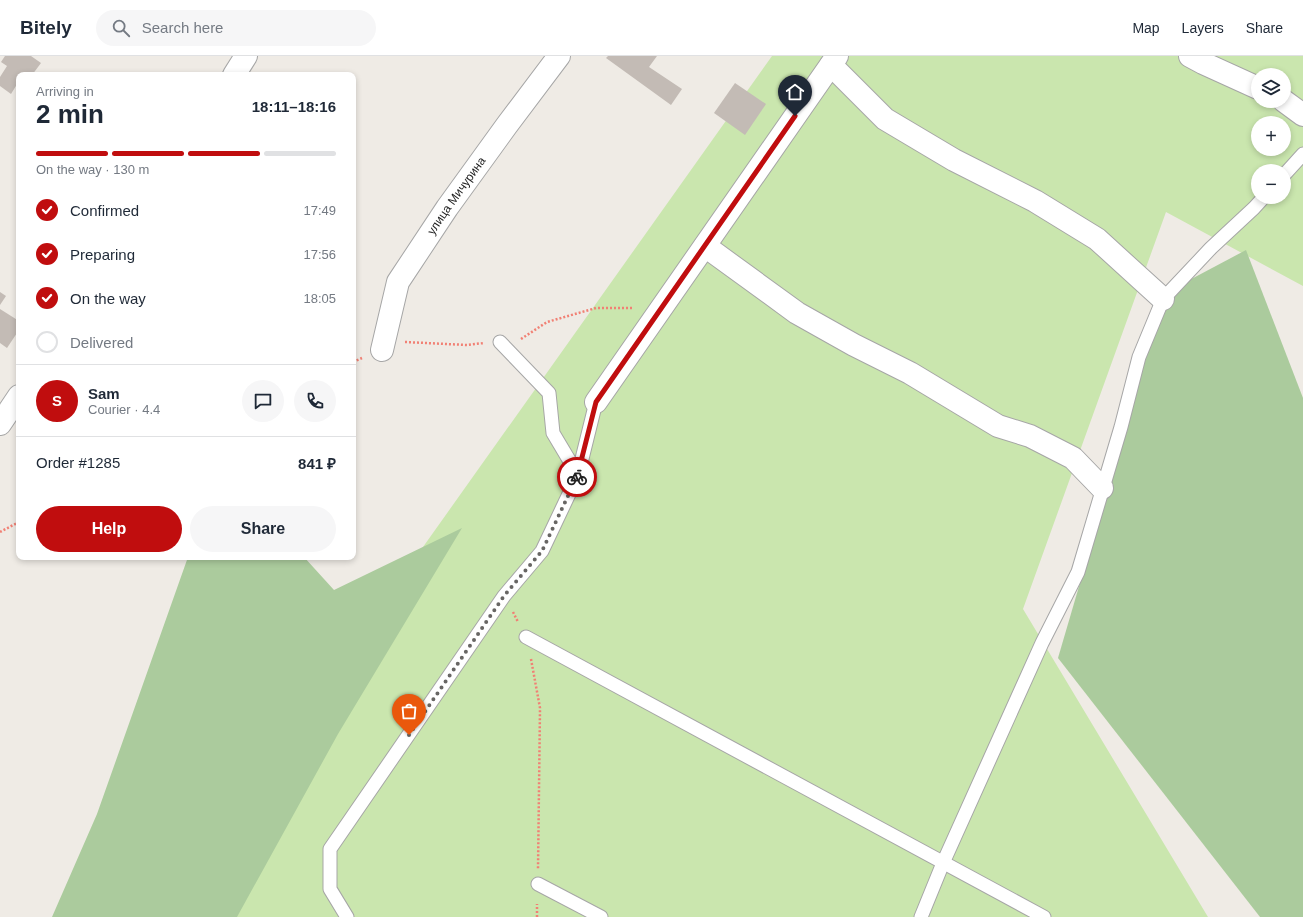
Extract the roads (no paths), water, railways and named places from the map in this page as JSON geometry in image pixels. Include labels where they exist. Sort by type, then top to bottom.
[{"type":"street","points":[[236,72],[246,56]]},
{"type":"street","name":"улица Мичурина","points":[[382,350],[398,282],[447,208],[558,56]]},
{"type":"street","points":[[1190,56],[1251,85]]},
{"type":"street","points":[[596,402],[834,60],[885,119],[954,160],[1035,201],[1097,239],[1163,299]]},
{"type":"street","points":[[1291,106],[1303,115]]},
{"type":"street","points":[[705,246],[797,313],[854,345],[910,373],[998,426],[1030,436],[1072,458],[1102,488]]},
{"type":"street","points":[[0,424],[16,400]]},
{"type":"lane","points":[[1291,167],[1303,154]]},
{"type":"lane","points":[[921,917],[943,863],[1042,643],[1078,572],[1121,427],[1139,357],[1163,299],[1211,248],[1258,204]]},
{"type":"lane","points":[[500,342],[549,393],[553,433],[578,474]]},
{"type":"lane","points":[[347,917],[330,889],[330,849],[504,596],[542,551],[578,474],[596,402]]},
{"type":"lane","points":[[526,636],[1044,917]]},
{"type":"lane","points":[[538,884],[601,917]]}]
